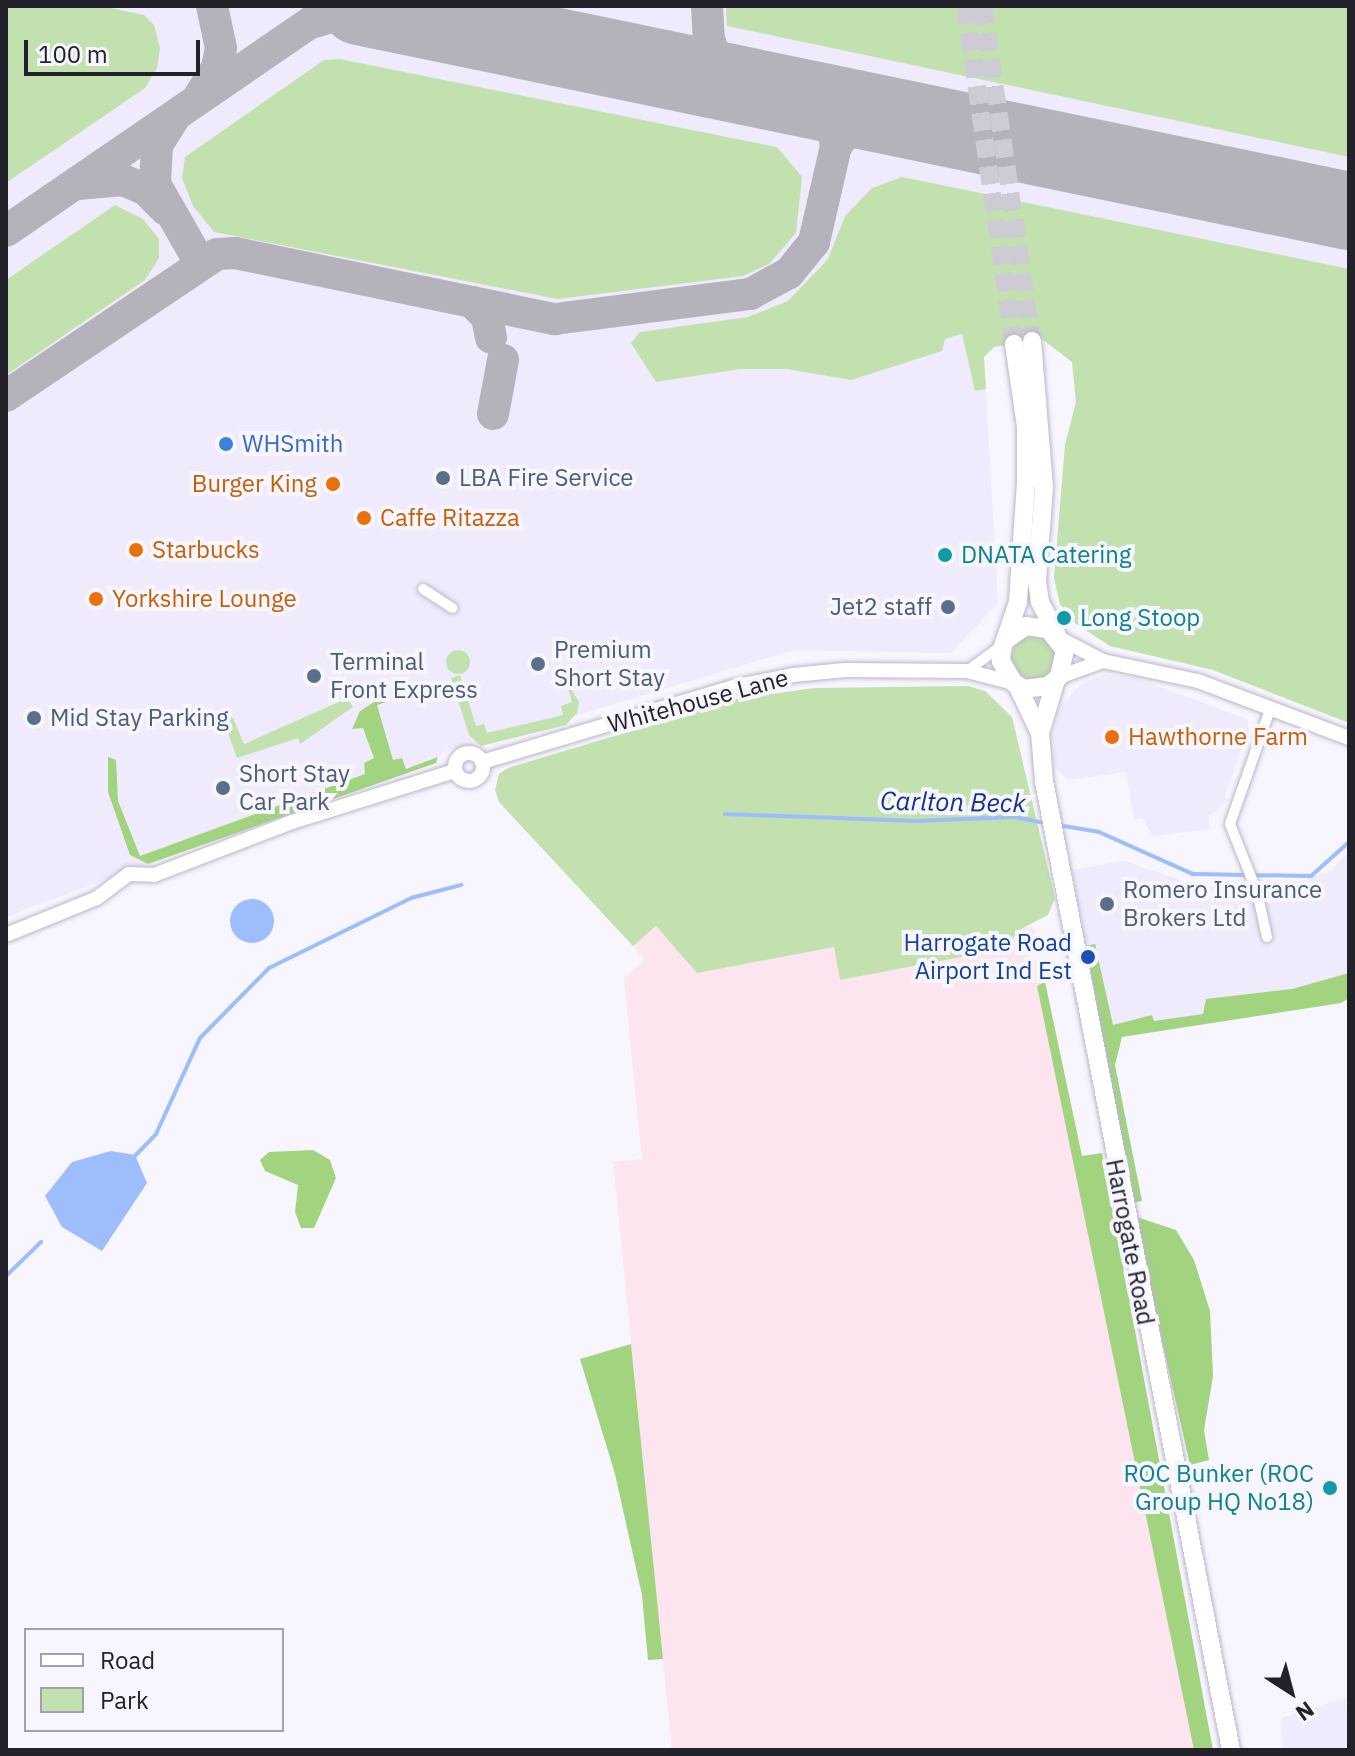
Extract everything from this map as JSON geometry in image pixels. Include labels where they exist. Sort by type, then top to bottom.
[{"type":"highway","points":[[1023,342],[1035,487],[1037,581],[1040,602],[1058,637],[1065,661],[1058,678],[1036,690],[1015,684],[1001,661],[1018,602],[1035,487]]},
{"type":"highway","points":[[1006,641],[1026,626],[1058,637]]},
{"type":"highway","name":"Harrogate Road","points":[[1040,733],[1058,678]]},
{"type":"highway","name":"Harrogate Road","points":[[1015,684],[1040,733],[1044,781],[1231,1750]]},
{"type":"street","points":[[423,589],[452,608]]},
{"type":"street","points":[[1058,637],[1103,661],[1198,681],[1349,738]]},
{"type":"street","points":[[967,671],[1006,641]]},
{"type":"street","points":[[1058,678],[1103,661]]},
{"type":"street","name":"Whitehouse Lane","points":[[6,935],[97,898],[129,874],[154,875],[292,822],[455,771],[456,762],[467,753],[482,762],[737,686],[793,675],[967,671],[1015,684]]},
{"type":"street","points":[[1267,937],[1257,892],[1230,824],[1271,707]]},
{"type":"shaded area","points":[[6,6],[1349,6],[1349,723],[1213,670],[1110,646],[1075,623],[1060,604],[1054,578],[1065,445],[1076,402],[1072,362],[1042,339],[994,347],[984,357],[998,603],[951,653],[794,650],[489,742],[444,751],[434,763],[295,808],[6,917]]},
{"type":"shaded area","points":[[1105,674],[1133,677],[1247,719],[1249,728],[1225,797],[1229,800],[1209,816],[1210,829],[1153,836],[1142,818],[1134,820],[1126,772],[1068,780],[1054,767],[1052,736],[1060,706],[1081,684]]},
{"type":"shaded area","points":[[1349,852],[1349,985],[1103,1039],[1072,870],[1124,861],[1202,887],[1302,881],[1332,870]]},
{"type":"shaded area","points":[[656,926],[697,973],[834,947],[841,980],[1003,949],[1021,929],[1033,926],[1039,944],[1026,948],[1030,962],[1041,959],[1200,1750],[672,1750],[613,1162],[642,1159],[624,978],[645,960],[633,946]]},
{"type":"shaded area","points":[[1346,1698],[1349,1750],[1282,1750],[1281,1718]]},
{"type":"green space","points":[[6,6],[101,6],[144,15],[154,25],[160,48],[157,68],[145,88],[6,183]]},
{"type":"green space","points":[[726,6],[1349,6],[1349,157],[727,26]]},
{"type":"green space","points":[[340,59],[777,147],[802,177],[796,233],[769,264],[743,276],[558,299],[214,232],[193,206],[182,178],[185,157],[324,60]]},
{"type":"green space","points":[[902,177],[1349,269],[1349,723],[1213,670],[1110,646],[1075,623],[1060,604],[1054,578],[1065,445],[1076,402],[1072,362],[1042,339],[994,347],[984,357],[986,389],[975,391],[962,334],[945,339],[942,351],[851,380],[787,369],[740,369],[656,382],[631,343],[640,332],[748,317],[788,301],[828,259],[845,216],[872,188]]},
{"type":"green space","points":[[115,205],[143,219],[159,239],[159,258],[145,280],[6,375],[6,280]]},
{"type":"green space","points":[[1034,636],[1050,643],[1057,659],[1050,675],[1034,682],[1018,675],[1011,659],[1018,643]]},
{"type":"green space","points":[[458,650],[466,654],[470,662],[466,670],[458,674],[450,670],[446,662],[450,654]]},
{"type":"green space","points":[[460,675],[476,726],[484,724],[487,733],[563,715],[561,706],[572,702],[566,681],[579,702],[577,713],[566,725],[481,746],[469,735],[451,678]]},
{"type":"green space","points":[[968,686],[985,691],[1012,717],[1055,898],[1048,915],[1021,929],[1003,949],[840,980],[834,947],[697,973],[656,926],[633,946],[499,802],[495,790],[499,774],[508,768],[737,699],[814,688]]},
{"type":"green space","points":[[385,695],[386,702],[377,705],[393,760],[402,758],[406,769],[438,757],[436,763],[148,864],[130,855],[108,792],[108,757],[116,760],[118,801],[140,856],[365,774],[364,763],[374,758],[363,728],[352,729],[360,711]]},
{"type":"green space","points":[[348,698],[353,707],[300,744],[298,738],[237,758],[225,724],[216,720],[220,712],[233,718],[244,744]]},
{"type":"green space","points":[[1095,944],[1113,1025],[1152,1015],[1154,1021],[1203,1014],[1206,999],[1292,989],[1349,973],[1349,998],[1341,1003],[1122,1037],[1115,1065],[1142,1201],[1133,1203],[1086,946]]},
{"type":"green space","points":[[1045,982],[1082,1156],[1102,1153],[1213,1750],[1194,1750],[1037,986]]},
{"type":"green space","points":[[313,1150],[330,1160],[336,1178],[314,1228],[301,1228],[295,1212],[298,1185],[265,1171],[260,1160],[269,1152]]},
{"type":"green space","points":[[1134,1216],[1176,1230],[1194,1260],[1210,1311],[1213,1376],[1204,1430],[1209,1460],[1190,1465]]},
{"type":"green space","points":[[631,1344],[663,1659],[648,1660],[642,1595],[615,1474],[580,1359]]},
{"type":"water","points":[[252,899],[267,906],[274,921],[267,936],[252,943],[237,936],[230,921],[237,906]]},
{"type":"water","points":[[111,1151],[135,1155],[147,1183],[102,1251],[62,1227],[45,1196],[72,1162]]},
{"type":"waterway","name":"Carlton Beck","points":[[725,814],[917,821],[1014,817],[1045,823]]},
{"type":"waterway","name":"Carlton Beck","points":[[1058,825],[1099,832],[1193,874],[1311,876],[1349,842]]},
{"type":"waterway","name":"Carlton Beck","points":[[132,1159],[156,1134],[200,1038],[269,968],[411,898],[461,885]]},
{"type":"waterway","name":"Carlton Beck","points":[[6,1276],[41,1242]]},
{"type":"taxiway","points":[[200,95],[217,68],[221,48],[212,6]]},
{"type":"taxiway","points":[[6,231],[334,6]]},
{"type":"taxiway","points":[[401,6],[430,21]]},
{"type":"taxiway","points":[[707,6],[709,39]]},
{"type":"taxiway","points":[[315,22],[345,13],[398,14]]},
{"type":"taxiway","points":[[641,66],[686,64],[701,54],[709,39],[721,73],[756,90]]},
{"type":"taxiway","points":[[807,100],[830,117],[836,146],[856,120],[887,116]]},
{"type":"taxiway","points":[[174,118],[157,145],[155,184],[200,263]]},
{"type":"taxiway","points":[[6,396],[217,254],[235,253],[555,319],[750,294],[789,273],[814,242],[836,146]]},
{"type":"taxiway","points":[[78,184],[123,180],[146,190],[165,209]]},
{"type":"taxiway","points":[[472,302],[487,317],[491,338]]},
{"type":"taxiway","points":[[493,414],[503,360]]},
{"type":"runway","points":[[359,6],[1349,211]]},
{"type":"tunnel","points":[[965,6],[1014,344]]},
{"type":"tunnel","points":[[983,6],[1032,341]]},
{"type":"place","name":"WHSmith","points":[[226,444]]},
{"type":"place","name":"LBA Fire Service","points":[[443,478]]},
{"type":"place","name":"Burger King","points":[[333,484]]},
{"type":"place","name":"Caffe Ritazza","points":[[364,518]]},
{"type":"place","name":"Starbucks","points":[[136,550]]},
{"type":"place","name":"DNATA Catering","points":[[945,555]]},
{"type":"place","name":"Yorkshire Lounge","points":[[96,599]]},
{"type":"place","name":"Jet2 staff","points":[[948,607]]},
{"type":"place","name":"Long Stoop","points":[[1064,618]]},
{"type":"place","name":"Premium Short Stay","points":[[538,664]]},
{"type":"place","name":"Terminal Front Express","points":[[314,676]]},
{"type":"place","name":"Mid Stay Parking","points":[[34,718]]},
{"type":"place","name":"Hawthorne Farm","points":[[1112,737]]},
{"type":"place","name":"Short Stay Car Park","points":[[223,788]]},
{"type":"place","name":"Romero Insurance Brokers Ltd","points":[[1107,904]]},
{"type":"place","name":"Harrogate Road Airport Ind Est","points":[[1088,957]]},
{"type":"place","name":"ROC Bunker (ROC Group HQ No18)","points":[[1330,1488]]}]
